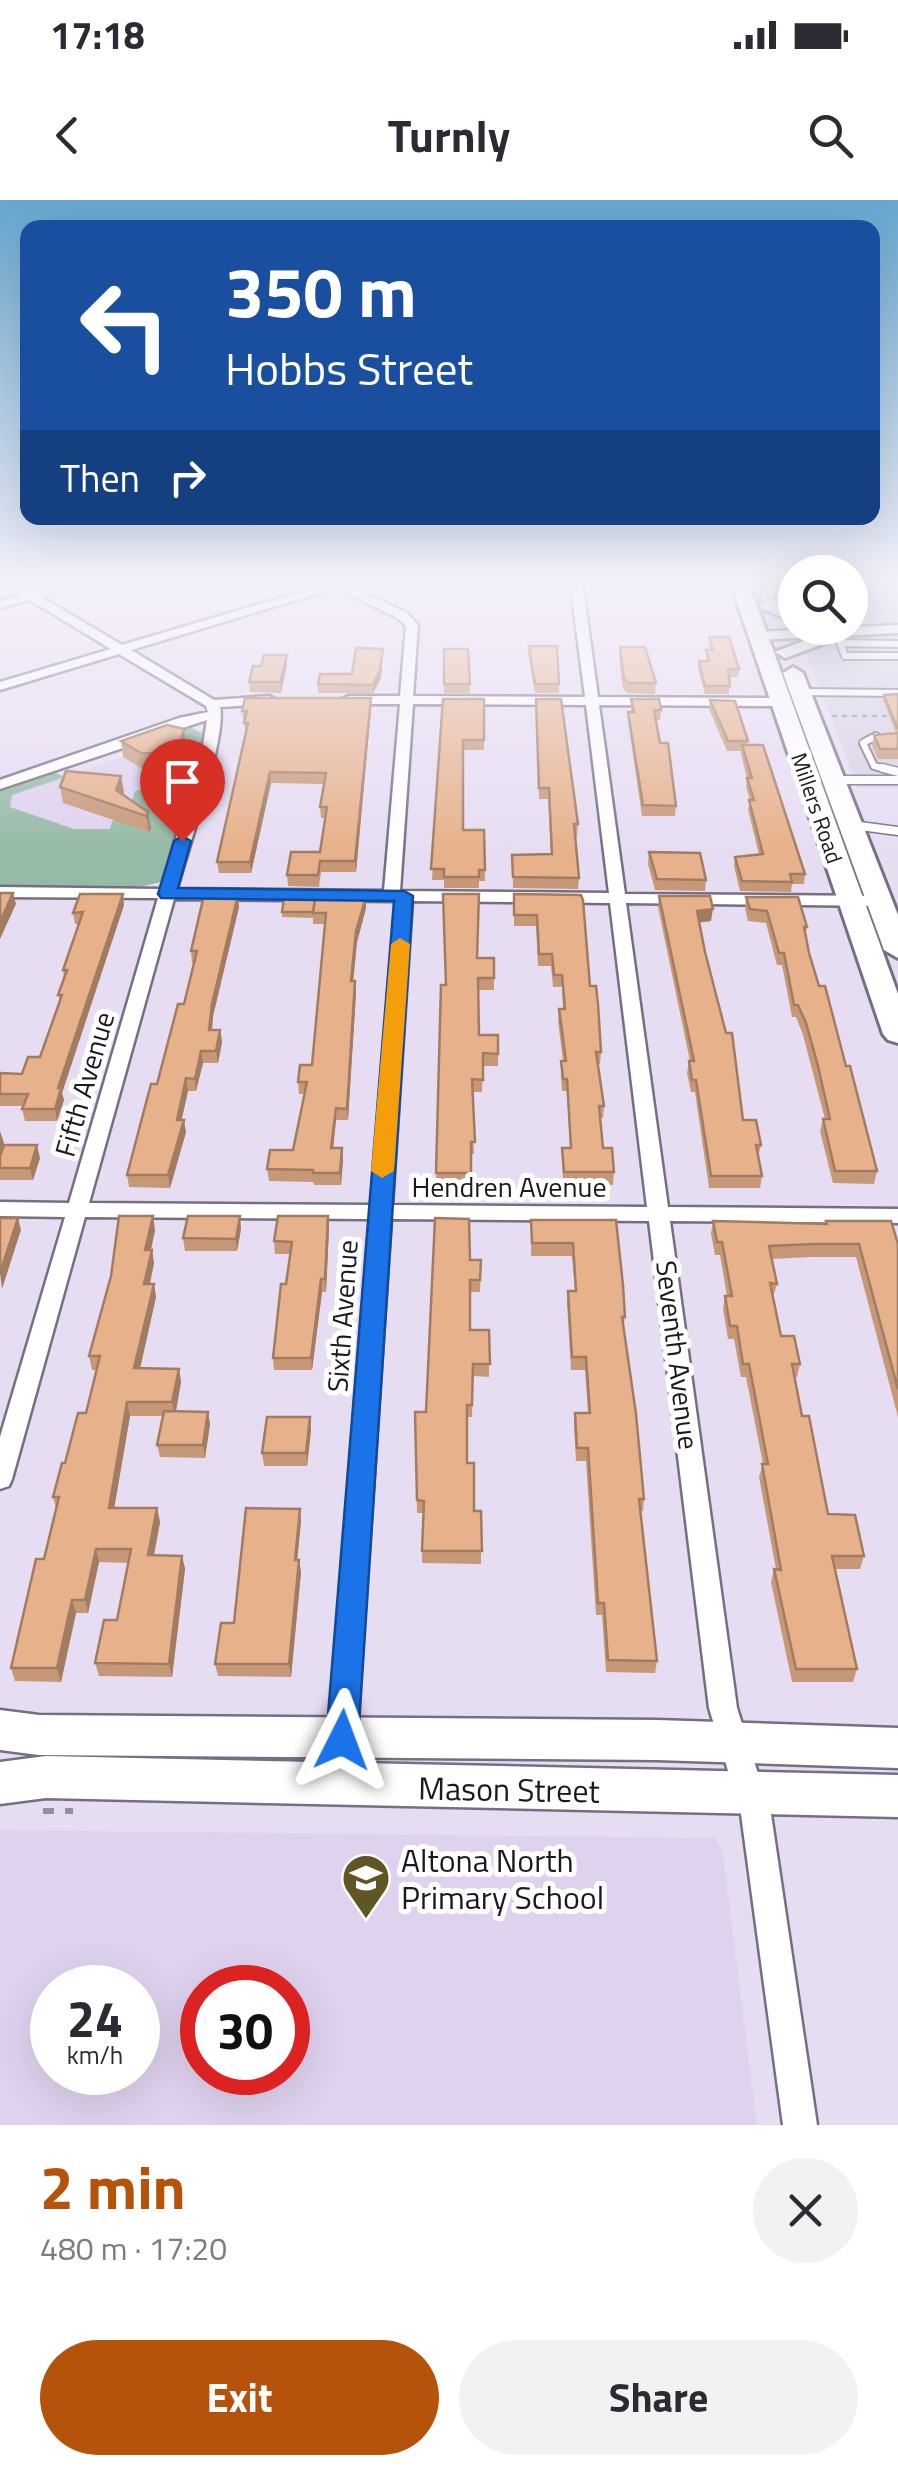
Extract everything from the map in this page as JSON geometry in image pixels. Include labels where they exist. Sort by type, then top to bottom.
[{"type":"main road","name":"Millers Road","points":[[785,671],[850,901],[898,1034]]},
{"type":"main road","name":"Millers Road","points":[[785,671],[791,697],[889,901],[898,950]]},
{"type":"street","points":[[0,686],[49,671]]},
{"type":"street","points":[[154,671],[214,709]]},
{"type":"street","name":"Sixth Avenue","points":[[342,1740],[379,1212],[407,671]]},
{"type":"street","name":"Seventh Avenue","points":[[587,671],[724,1708],[732,1743],[752,1794],[800,2125]]},
{"type":"street","points":[[335,700],[791,697]]},
{"type":"street","points":[[0,786],[214,709],[277,700]]},
{"type":"street","name":"Fifth Avenue","points":[[0,1479],[167,894],[214,709]]},
{"type":"street","points":[[0,892],[889,901]]},
{"type":"street","name":"Hendren Avenue","points":[[0,1209],[898,1216]]},
{"type":"street","name":"Mason Street","points":[[0,1730],[39,1735],[898,1748]]},
{"type":"street","name":"Mason Street","points":[[0,1783],[46,1777],[898,1796]]},
{"type":"lane","points":[[791,697],[898,693]]},
{"type":"lane","points":[[876,736],[863,743],[872,764],[898,770]]},
{"type":"lane","points":[[833,780],[898,780]]},
{"type":"lane","points":[[851,825],[898,831]]},
{"type":"path","points":[[828,716],[898,716]]},
{"type":"shaded area","points":[[813,671],[898,671],[898,788],[858,788]]},
{"type":"shaded area","points":[[169,741],[186,744],[179,770],[110,829],[74,829],[10,807],[12,795]]},
{"type":"shaded area","name":"Altona North Primary School","points":[[0,1830],[715,1838],[723,1853],[757,2125],[0,2125]]},
{"type":"green space","points":[[192,728],[204,734],[161,882],[139,887],[0,886],[0,790],[54,772],[65,777],[12,795],[10,807],[74,829],[110,829],[113,820],[127,816],[135,791],[154,787],[160,769],[179,769],[179,730]]},
{"type":"building","points":[[252,671],[283,671],[280,682],[249,682]]},
{"type":"building","points":[[352,671],[380,671],[373,685],[318,684],[320,674],[352,674]]},
{"type":"building","points":[[444,671],[469,671],[470,684],[444,684]]},
{"type":"building","points":[[533,671],[558,671],[559,684],[535,684]]},
{"type":"building","points":[[623,671],[652,671],[656,683],[629,683]]},
{"type":"building","points":[[701,671],[728,671],[730,686],[705,686]]},
{"type":"building","points":[[898,694],[898,728],[897,728],[884,695]]},
{"type":"building","points":[[245,698],[371,698],[355,861],[320,861],[318,875],[287,875],[291,852],[320,852],[327,807],[320,807],[326,773],[270,772],[250,862],[217,862],[248,723],[244,723],[247,711],[242,711]]},
{"type":"building","points":[[443,699],[484,699],[484,740],[463,740],[463,830],[484,830],[485,870],[479,870],[479,877],[444,877],[444,869],[431,869]]},
{"type":"building","points":[[536,699],[561,699],[578,824],[574,824],[579,878],[513,877],[512,855],[552,854],[549,788],[539,788]]},
{"type":"building","points":[[631,699],[659,699],[661,710],[654,710],[660,743],[668,743],[676,806],[643,805],[628,712],[634,712]]},
{"type":"building","points":[[710,700],[735,701],[748,741],[728,741]]},
{"type":"building","points":[[167,725],[184,729],[177,754],[141,753],[121,741]]},
{"type":"building","points":[[898,733],[898,749],[880,749],[874,735]]},
{"type":"building","points":[[742,745],[763,745],[805,874],[790,874],[792,882],[742,881],[735,857],[763,854],[749,800],[754,800],[747,778],[752,778]]},
{"type":"building","points":[[66,771],[121,776],[116,790],[148,812],[146,816],[60,787]]},
{"type":"building","points":[[649,852],[700,853],[706,880],[657,879]]},
{"type":"building","points":[[0,893],[13,893],[0,922]]},
{"type":"building","points":[[80,894],[123,894],[58,1088],[55,1109],[22,1109],[28,1094],[0,1094],[0,1073],[22,1074],[28,1057],[40,1057],[62,995],[58,995],[67,970],[63,970],[83,912],[73,913]]},
{"type":"building","points":[[443,894],[479,894],[477,958],[494,958],[494,978],[478,978],[479,1035],[498,1035],[498,1054],[483,1053],[483,1080],[472,1079],[475,1142],[471,1142],[471,1173],[436,1173],[441,985],[446,985]]},
{"type":"building","points":[[514,894],[581,895],[583,900],[590,986],[596,986],[598,1004],[601,1052],[596,1052],[604,1106],[599,1106],[603,1148],[612,1148],[614,1172],[564,1172],[562,1148],[571,1148],[567,1079],[563,1079],[561,1061],[566,1061],[559,1009],[565,1009],[562,975],[554,975],[552,954],[539,954],[537,915],[514,915]]},
{"type":"building","points":[[204,895],[238,895],[212,1004],[209,1030],[220,1030],[216,1051],[201,1051],[195,1079],[186,1078],[177,1120],[184,1120],[168,1175],[127,1175],[151,1084],[157,1084],[178,1004],[184,1004],[197,951],[191,951]]},
{"type":"building","points":[[659,896],[710,896],[713,909],[697,911],[726,1033],[732,1033],[743,1120],[756,1120],[762,1176],[711,1176],[696,1080],[692,1080],[689,1061],[694,1061]]},
{"type":"building","points":[[315,897],[366,897],[356,931],[351,981],[355,981],[347,1109],[336,1108],[331,1148],[342,1148],[340,1173],[267,1169],[270,1150],[293,1150],[307,1082],[298,1082],[300,1065],[312,1065],[326,913],[313,913]]},
{"type":"building","points":[[746,897],[798,897],[807,927],[809,953],[819,986],[825,986],[846,1066],[850,1066],[877,1171],[835,1171],[823,1119],[830,1119],[818,1066],[806,1023],[798,1005],[794,1005],[784,953],[779,953],[767,911],[750,909]]},
{"type":"building","points":[[284,898],[315,898],[313,912],[282,912]]},
{"type":"building","points":[[4,1145],[37,1145],[30,1168],[0,1168]]},
{"type":"building","points":[[119,1216],[153,1216],[145,1250],[152,1250],[144,1284],[154,1284],[134,1368],[179,1369],[172,1402],[127,1402],[109,1508],[157,1508],[148,1555],[182,1556],[169,1664],[95,1663],[104,1620],[117,1620],[131,1549],[96,1549],[85,1600],[72,1600],[57,1668],[11,1668],[36,1559],[44,1559],[59,1497],[53,1497],[62,1463],[78,1413],[86,1413],[100,1356],[89,1356],[111,1276]]},
{"type":"building","points":[[188,1216],[240,1216],[236,1239],[183,1238]]},
{"type":"building","points":[[278,1216],[328,1216],[325,1279],[321,1279],[311,1358],[273,1358],[281,1284],[286,1284],[292,1242],[274,1241]]},
{"type":"building","points":[[0,1218],[18,1218],[0,1273]]},
{"type":"building","points":[[435,1218],[469,1219],[470,1260],[481,1260],[480,1280],[470,1280],[470,1330],[489,1330],[490,1364],[473,1364],[472,1405],[467,1405],[467,1463],[474,1463],[474,1511],[481,1511],[482,1551],[422,1551],[424,1501],[417,1500],[415,1412],[426,1412]]},
{"type":"building","points":[[531,1220],[616,1220],[622,1317],[636,1414],[644,1499],[639,1499],[657,1661],[608,1660],[604,1603],[598,1603],[588,1448],[577,1448],[575,1413],[590,1413],[586,1357],[572,1357],[568,1291],[576,1291],[573,1243],[532,1243]]},
{"type":"building","points":[[713,1221],[891,1221],[898,1244],[898,1389],[859,1244],[769,1246],[777,1284],[770,1283],[781,1336],[794,1336],[800,1364],[792,1364],[802,1416],[809,1416],[828,1514],[855,1515],[864,1556],[832,1556],[857,1669],[796,1669],[774,1569],[781,1570],[762,1464],[768,1464],[749,1364],[743,1364],[737,1326],[730,1326],[725,1296],[732,1296],[722,1242],[717,1242]]},
{"type":"building","points":[[164,1411],[208,1412],[203,1445],[157,1445]]},
{"type":"building","points":[[267,1417],[310,1417],[306,1453],[262,1453]]},
{"type":"building","points":[[246,1508],[300,1509],[289,1664],[215,1664],[221,1623],[234,1623]]},
{"type":"slow traffic","points":[[382,1171],[400,944]]},
{"type":"place","name":"Altona North Primary School","points":[[366,1920]]},
{"type":"route","points":[[182,841],[167,894],[404,896],[342,1740]]}]
